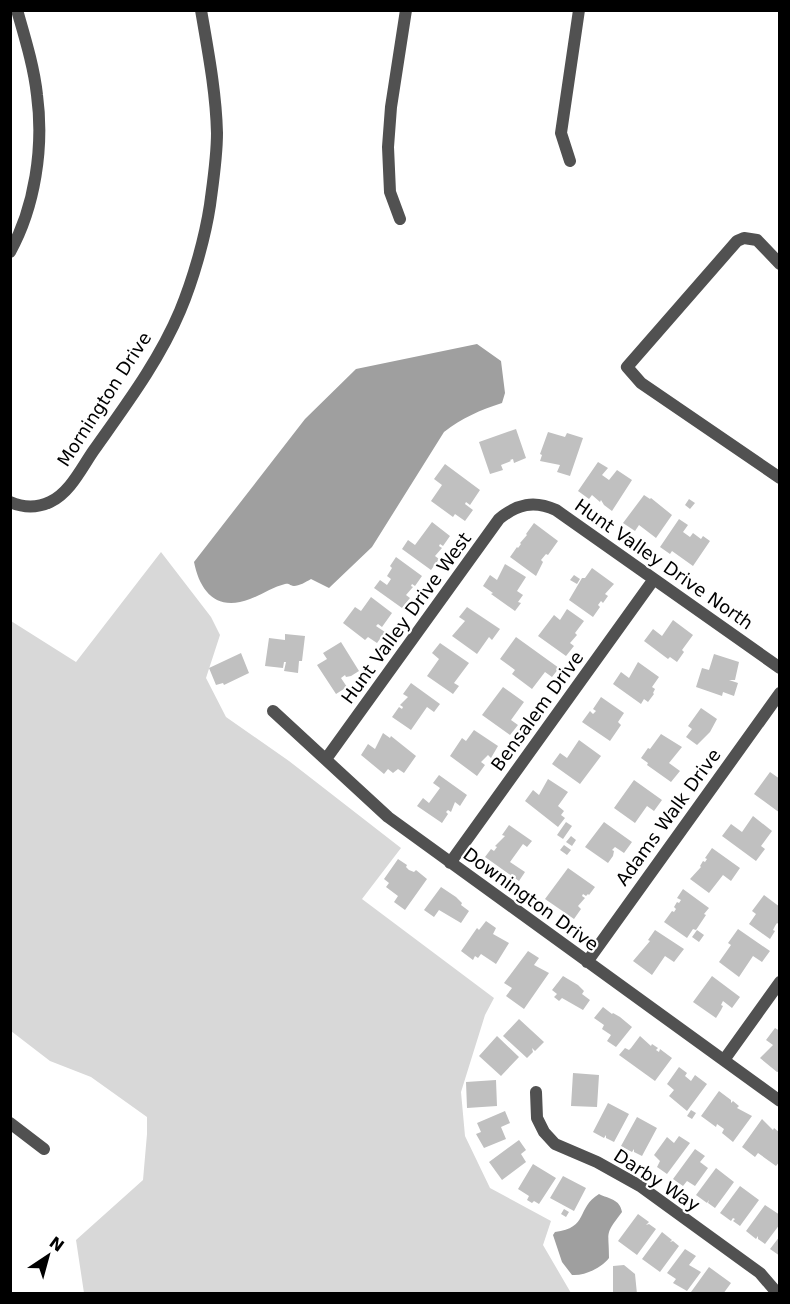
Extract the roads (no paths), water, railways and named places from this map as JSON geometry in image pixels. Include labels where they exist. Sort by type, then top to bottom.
[{"type":"street","points":[[10,252],[29,206],[39,133],[38,96],[17,10]]},
{"type":"street","name":"Mornington Drive","points":[[10,502],[19,506],[35,507],[51,501],[66,490],[135,391],[180,311],[198,255],[209,208],[217,133],[201,10]]},
{"type":"street","points":[[400,219],[390,192],[388,147],[391,107],[406,10]]},
{"type":"street","points":[[570,161],[561,133],[579,10]]},
{"type":"street","points":[[780,264],[756,240],[744,238],[737,241],[627,367],[650,389],[780,478]]},
{"type":"street","name":"Hunt Valley Drive North","points":[[522,505],[534,504],[556,510],[780,668]]},
{"type":"street","name":"Hunt Valley Drive West","points":[[326,759],[499,519],[522,505]]},
{"type":"street","name":"Bensalem Drive","points":[[450,863],[654,579]]},
{"type":"street","name":"Adams Walk Drive","points":[[586,962],[780,693]]},
{"type":"street","name":"Downington Drive","points":[[273,711],[388,817],[780,1101]]},
{"type":"street","points":[[724,1060],[780,982]]},
{"type":"street","name":"Darby Way","points":[[536,1092],[537,1118],[544,1132],[555,1144],[604,1166],[640,1186],[760,1274],[778,1293]]},
{"type":"street","points":[[10,1123],[44,1149]]}]
